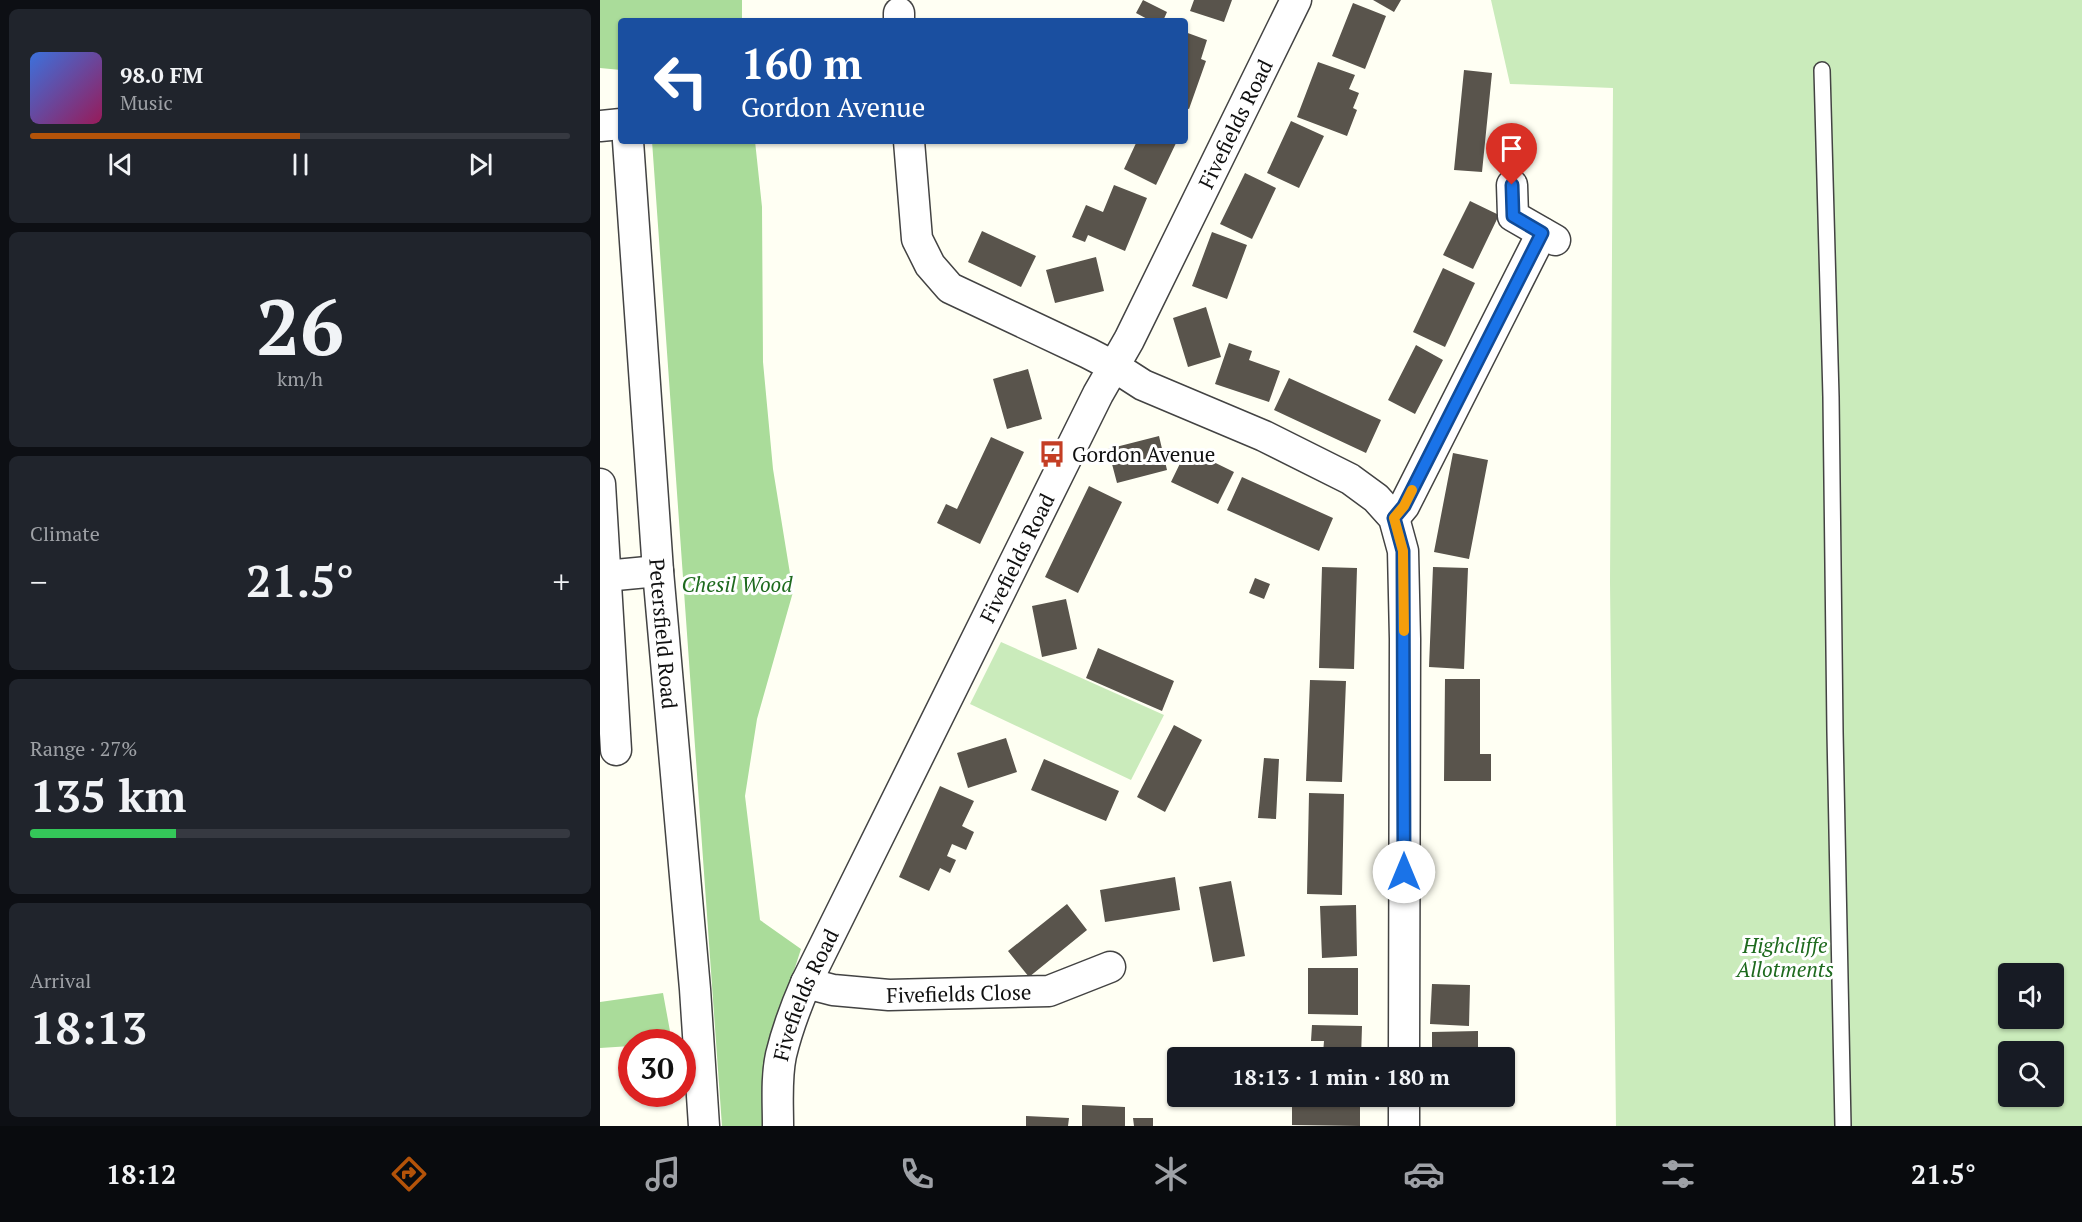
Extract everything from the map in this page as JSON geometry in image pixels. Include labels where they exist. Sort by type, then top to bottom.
[{"type":"street","name":"Fivefields Road","points":[[778,1126],[777,1086],[781,1056],[806,983],[1296,0]]},
{"type":"street","points":[[600,126],[618,124]]},
{"type":"street","name":"Petersfield Road","points":[[628,144],[658,571],[705,1126]]},
{"type":"street","points":[[909,144],[917,238],[930,265],[950,288],[1115,367],[1143,385],[1264,436],[1350,479],[1376,498],[1394,518],[1403,551],[1404,595],[1404,1047]]},
{"type":"street","points":[[1394,518],[1404,506],[1549,237],[1513,216],[1512,185]]},
{"type":"street","points":[[600,484],[616,750]]},
{"type":"street","points":[[605,576],[658,571]]},
{"type":"street","name":"Fivefields Close","points":[[806,983],[833,990],[889,995],[1049,991],[1110,967]]},
{"type":"street","points":[[1404,1107],[1404,1126]]},
{"type":"lane","points":[[1822,70],[1832,398],[1835,732],[1843,1126]]},
{"type":"green space","points":[[600,0],[742,0],[742,18],[618,18],[618,70],[600,68]]},
{"type":"green space","name":"Highcliffe Allotments","points":[[1491,0],[2082,0],[2082,1126],[1616,1126],[1610,582],[1613,88],[1510,84]]},
{"type":"green space","name":"Chesil Wood","points":[[652,144],[755,144],[762,207],[763,362],[773,469],[793,592],[757,719],[745,796],[760,920],[801,949],[766,1057],[768,1126],[722,1126]]},
{"type":"green space","points":[[1001,642],[1164,715],[1131,780],[970,704]]},
{"type":"green space","points":[[663,993],[670,1029],[618,1029],[618,1047],[600,1048],[600,1002]]},
{"type":"building","points":[[1143,0],[1167,12],[1164,18],[1145,18],[1136,13]]},
{"type":"building","points":[[1194,0],[1232,0],[1224,22],[1190,11]]},
{"type":"building","points":[[1373,0],[1401,0],[1394,12]]},
{"type":"building","points":[[1353,3],[1386,16],[1365,69],[1332,56]]},
{"type":"building","points":[[1188,33],[1207,40],[1201,59],[1206,61],[1189,109]]},
{"type":"building","points":[[1318,62],[1355,75],[1349,89],[1359,93],[1353,108],[1357,110],[1347,136],[1297,117]]},
{"type":"building","points":[[1464,70],[1492,73],[1482,172],[1454,170]]},
{"type":"building","points":[[1291,121],[1324,136],[1299,188],[1267,173]]},
{"type":"building","points":[[1136,144],[1176,144],[1156,185],[1124,169]]},
{"type":"building","points":[[1245,173],[1276,188],[1252,239],[1220,224]]},
{"type":"building","points":[[1114,185],[1147,198],[1125,251],[1088,235],[1085,242],[1072,237],[1086,205],[1103,212]]},
{"type":"building","points":[[1470,201],[1499,215],[1473,269],[1443,255]]},
{"type":"building","points":[[982,231],[1036,256],[1021,287],[968,262]]},
{"type":"building","points":[[1212,232],[1247,245],[1227,299],[1192,286]]},
{"type":"building","points":[[1096,257],[1104,291],[1055,303],[1046,270]]},
{"type":"building","points":[[1443,268],[1475,283],[1445,347],[1413,332]]},
{"type":"building","points":[[1206,307],[1221,357],[1188,367],[1173,318]]},
{"type":"building","points":[[1229,343],[1252,351],[1249,360],[1280,371],[1269,402],[1215,384]]},
{"type":"building","points":[[1416,345],[1443,360],[1415,414],[1388,400]]},
{"type":"building","points":[[1028,369],[1042,419],[1007,429],[993,379]]},
{"type":"building","points":[[1289,378],[1381,420],[1366,453],[1274,410]]},
{"type":"building","points":[[1159,436],[1167,470],[1117,483],[1108,449]]},
{"type":"building","points":[[991,437],[1024,452],[980,544],[937,523],[946,504],[957,509]]},
{"type":"building","points":[[1187,449],[1234,472],[1218,504],[1171,482]]},
{"type":"building","points":[[1453,453],[1488,460],[1469,559],[1434,552]]},
{"type":"building","points":[[1242,477],[1333,518],[1319,551],[1227,510]]},
{"type":"building","points":[[1089,486],[1122,502],[1078,593],[1045,577]]},
{"type":"building","points":[[1322,567],[1357,568],[1354,669],[1319,668]]},
{"type":"building","points":[[1433,567],[1468,568],[1464,669],[1429,667]]},
{"type":"building","points":[[1255,578],[1270,584],[1264,599],[1249,593]]},
{"type":"building","points":[[1066,599],[1077,649],[1042,657],[1032,606]]},
{"type":"building","points":[[1098,648],[1174,681],[1162,711],[1086,678]]},
{"type":"building","points":[[1445,679],[1480,679],[1480,754],[1491,754],[1491,781],[1444,781]]},
{"type":"building","points":[[1310,680],[1346,681],[1342,782],[1306,781]]},
{"type":"building","points":[[1174,725],[1202,740],[1165,812],[1137,797]]},
{"type":"building","points":[[1006,738],[1017,772],[968,788],[957,753]]},
{"type":"building","points":[[1264,758],[1279,759],[1276,819],[1258,818]]},
{"type":"building","points":[[1044,759],[1119,791],[1106,821],[1031,790]]},
{"type":"building","points":[[940,786],[974,801],[962,826],[974,832],[966,850],[952,844],[947,856],[956,860],[950,873],[940,868],[929,891],[899,877]]},
{"type":"building","points":[[1309,793],[1344,794],[1342,895],[1307,894]]},
{"type":"building","points":[[1175,877],[1180,910],[1105,922],[1100,890]]},
{"type":"building","points":[[1231,881],[1245,956],[1213,962],[1199,887]]},
{"type":"building","points":[[1067,904],[1087,930],[1029,977],[1008,951]]},
{"type":"building","points":[[1356,905],[1357,956],[1322,958],[1320,906]]},
{"type":"building","points":[[1308,968],[1358,968],[1358,1015],[1308,1014]]},
{"type":"building","points":[[1432,984],[1470,985],[1469,1026],[1430,1024]]},
{"type":"building","points":[[1312,1025],[1362,1026],[1361,1047],[1324,1047],[1324,1041],[1311,1041]]},
{"type":"building","points":[[1478,1031],[1478,1047],[1432,1047],[1432,1032]]},
{"type":"building","points":[[1082,1105],[1125,1107],[1125,1126],[1082,1126]]},
{"type":"building","points":[[1292,1107],[1360,1107],[1360,1126],[1292,1125]]},
{"type":"building","points":[[1026,1116],[1069,1118],[1068,1126],[1026,1126]]},
{"type":"building","points":[[1133,1118],[1153,1118],[1153,1126],[1134,1126]]},
{"type":"slow traffic","points":[[1404,631],[1403,551],[1394,518],[1404,506],[1412,490]]},
{"type":"place","name":"Gordon Avenue","points":[[1052,454]]},
{"type":"route","points":[[1404,872],[1403,551],[1394,518],[1404,506],[1542,233],[1513,216],[1512,185]]}]
